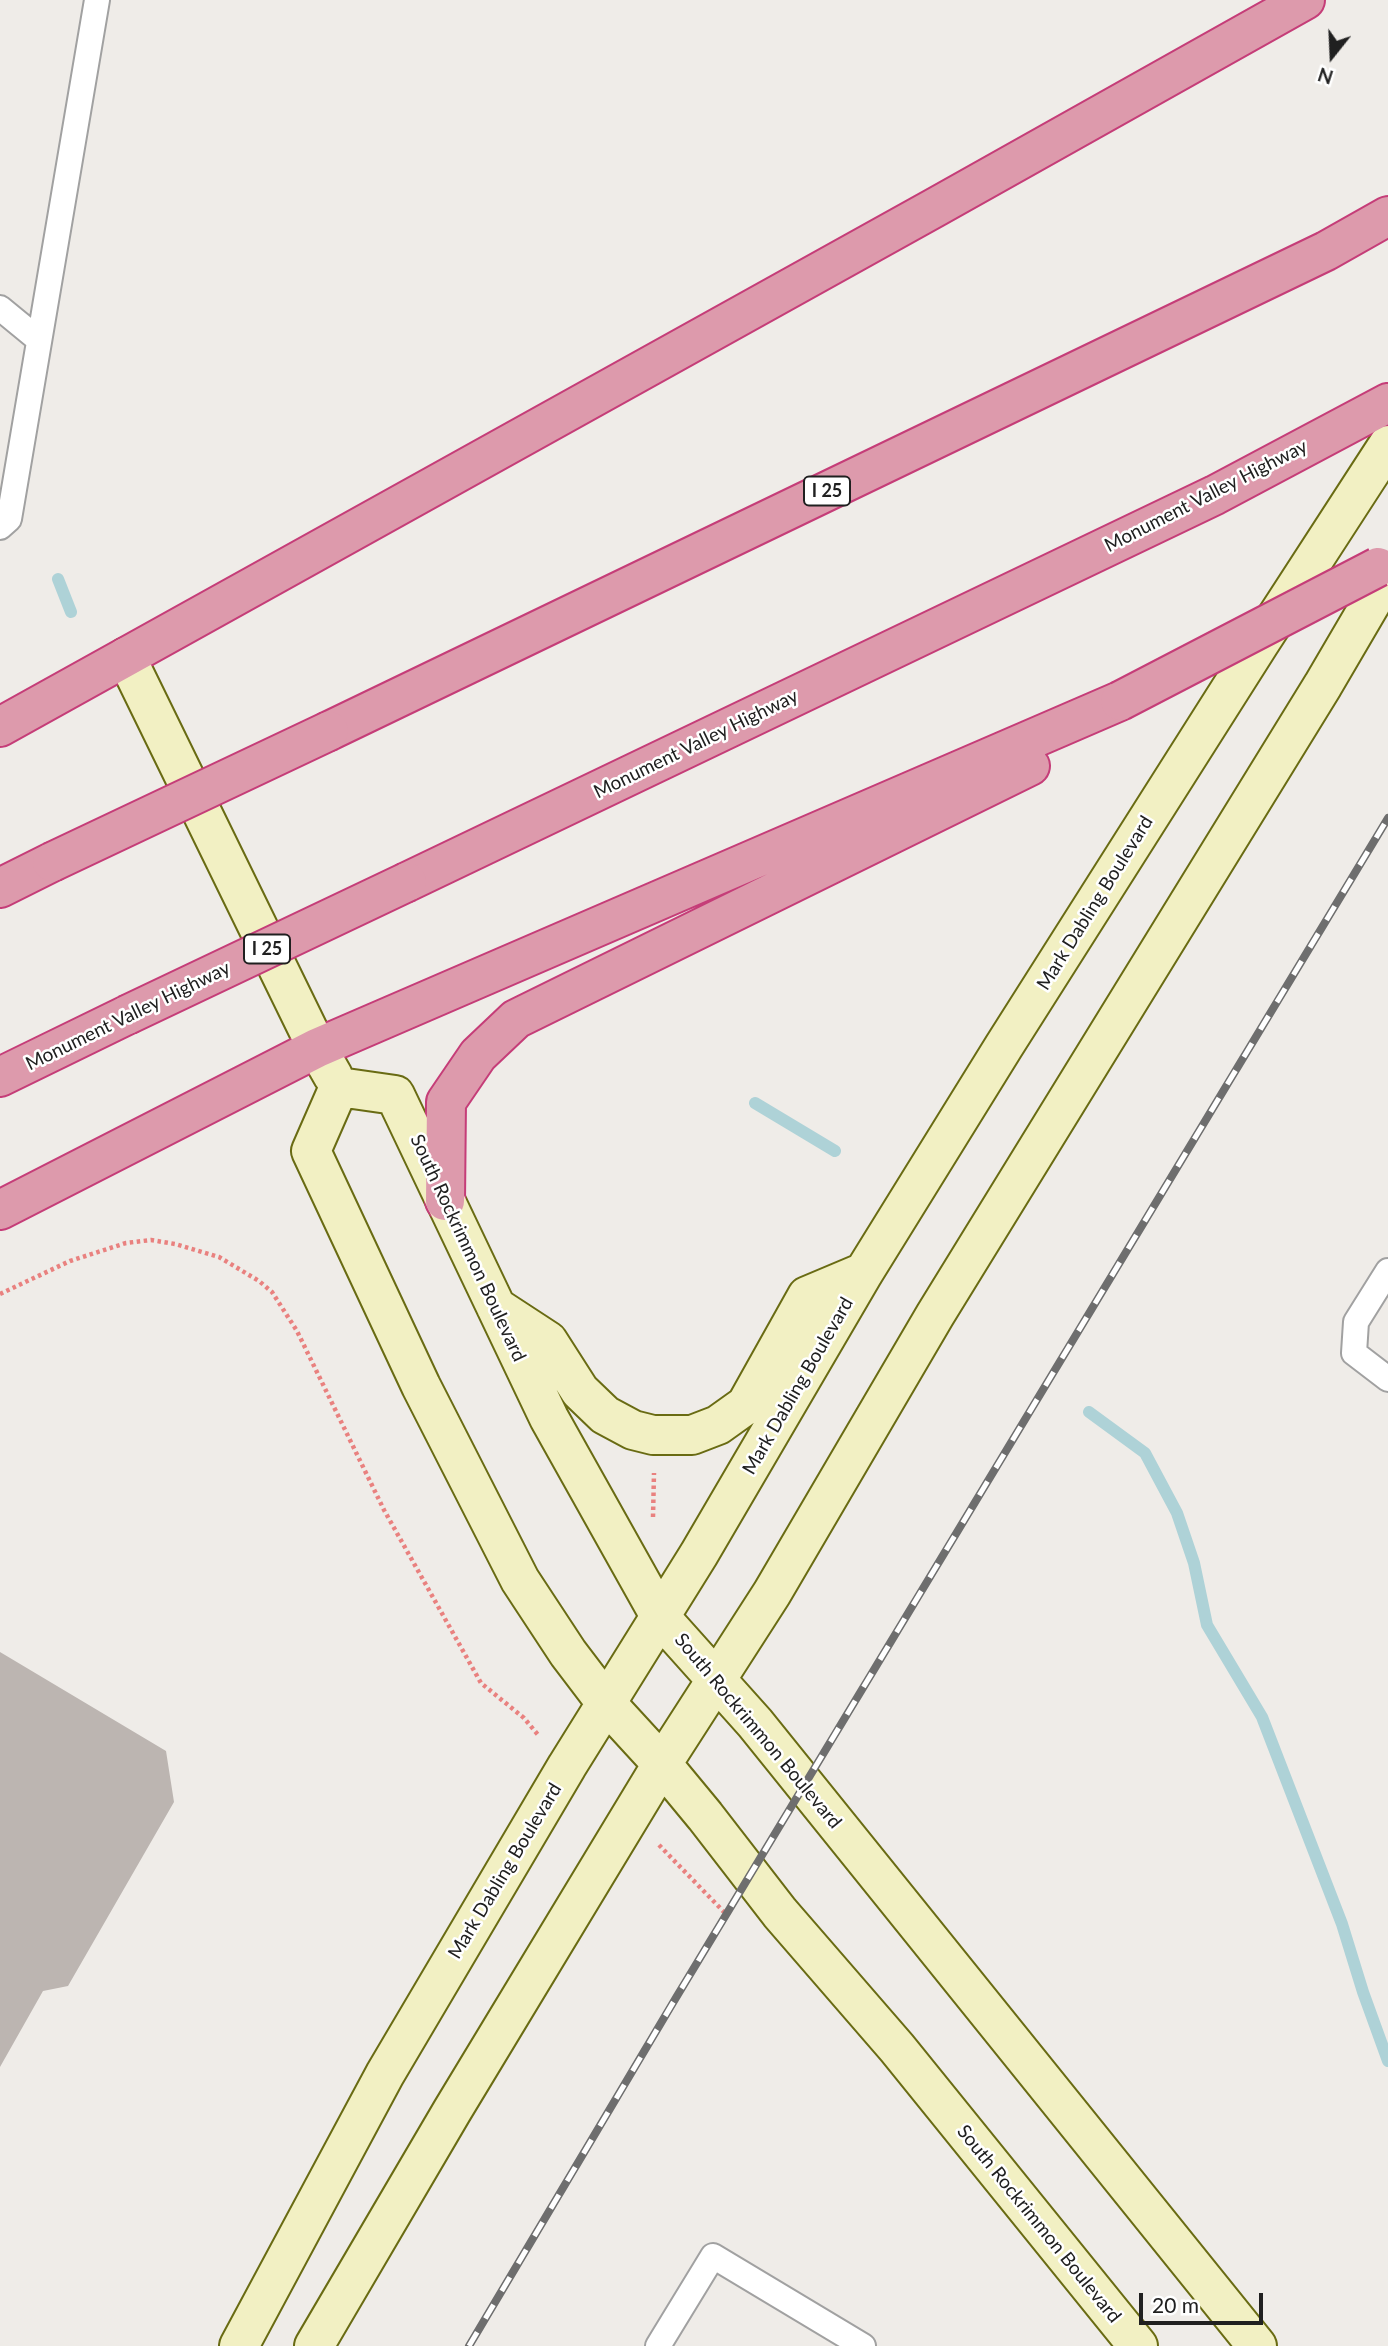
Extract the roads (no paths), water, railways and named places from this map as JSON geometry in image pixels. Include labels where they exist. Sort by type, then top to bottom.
[{"type":"highway","points":[[0,727],[1305,0]]},
{"type":"highway","name":"I 25","points":[[0,888],[1326,251],[1388,215]]},
{"type":"highway","name":"Monument Valley Highway","points":[[0,1077],[1215,495],[1388,403]]},
{"type":"highway","points":[[445,1201],[446,1102],[478,1055],[516,1018],[1026,755],[1120,701],[1388,562]]},
{"type":"highway","points":[[0,1210],[317,1048],[1026,755]]},
{"type":"street","name":"Mark Dabling Boulevard","points":[[239,2346],[385,2074],[606,1703],[661,1618],[864,1272],[1251,656],[1388,445]]},
{"type":"street","points":[[314,2346],[452,2111],[662,1764],[772,1593],[935,1315],[1316,697],[1388,574]]},
{"type":"street","points":[[126,657],[317,1048],[339,1087]]},
{"type":"street","name":"South Rockrimmon Boulevard","points":[[1138,2346],[897,2048],[780,1913],[662,1764],[606,1703],[568,1653],[520,1580],[421,1386],[311,1151],[339,1087],[395,1095],[548,1418],[661,1618],[717,1679],[1257,2346]]},
{"type":"street","points":[[496,1307],[548,1341],[580,1391],[605,1415],[634,1430],[653,1435],[692,1436],[718,1425],[746,1405],[807,1296],[864,1272]]},
{"type":"lane","points":[[0,527],[9,519],[7,481],[39,340],[97,0]]},
{"type":"lane","points":[[0,308],[39,340]]},
{"type":"lane","points":[[1388,1271],[1356,1322],[1354,1353],[1388,1379]]},
{"type":"lane","points":[[658,2346],[713,2256],[863,2346]]},
{"type":"waterway","points":[[58,579],[71,612]]},
{"type":"waterway","points":[[755,1103],[835,1151]]},
{"type":"waterway","points":[[1089,1412],[1145,1453],[1177,1513],[1194,1563],[1207,1625],[1262,1717],[1342,1924],[1388,2061]]},
{"type":"railway","points":[[469,2346],[677,1996],[1388,818]]}]
